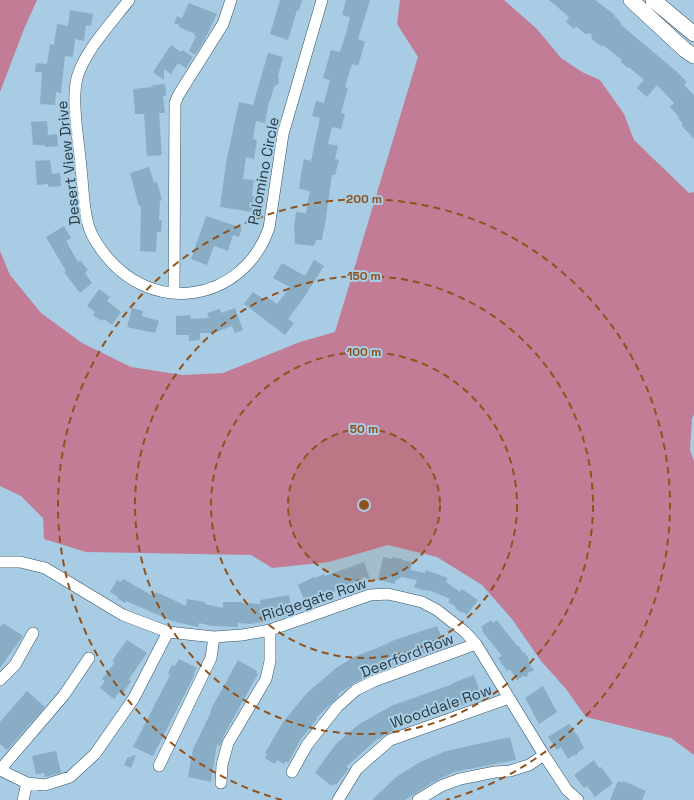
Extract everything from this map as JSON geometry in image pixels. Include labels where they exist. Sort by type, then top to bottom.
[{"type":"main road","points":[[631,0],[685,50],[694,56]]},
{"type":"main road","points":[[653,0],[694,34]]},
{"type":"street","name":"Desert View Drive","points":[[129,0],[87,55],[77,78],[75,104],[87,220],[100,247],[111,262],[120,270],[150,288],[174,293]]},
{"type":"street","points":[[174,293],[175,104],[179,94],[223,24],[231,0]]},
{"type":"street","name":"Palomino Circle","points":[[174,293],[196,292],[213,288],[228,281],[246,267],[257,254],[265,239],[269,228],[283,134],[322,0]]},
{"type":"street","name":"Ridgegate Row","points":[[0,562],[20,562],[45,568],[123,615],[168,632],[214,637],[242,635],[270,630],[370,595],[388,594],[422,602],[437,610],[465,632],[476,644],[544,755],[567,790],[578,800]]},
{"type":"street","points":[[221,783],[222,766],[228,743],[266,678],[270,661],[270,630]]},
{"type":"street","points":[[89,658],[64,695],[1,770],[27,783],[45,785],[70,776],[95,754],[134,698],[168,632]]},
{"type":"street","points":[[0,680],[15,665],[33,633]]},
{"type":"street","points":[[158,766],[211,658],[214,637]]},
{"type":"street","name":"Deerford Row","points":[[292,772],[307,745],[337,707],[356,690],[374,681],[476,644]]},
{"type":"street","name":"Wooddale Row","points":[[338,800],[357,769],[390,740],[510,698]]},
{"type":"street","points":[[418,800],[442,786],[460,779],[495,772],[510,771],[529,765],[544,755]]},
{"type":"street","points":[[23,800],[27,783]]},
{"type":"shaded area","points":[[0,0],[37,0],[24,29],[0,92]]},
{"type":"shaded area","points":[[400,0],[504,0],[537,29],[561,58],[582,72],[600,80],[624,114],[634,140],[689,193],[694,192],[694,415],[692,418],[690,450],[694,461],[694,755],[671,738],[586,717],[566,689],[541,661],[512,619],[482,585],[437,557],[388,545],[329,562],[272,568],[251,555],[86,552],[44,539],[43,518],[21,496],[0,486],[0,251],[10,275],[41,313],[82,343],[131,367],[182,375],[223,373],[300,342],[335,332],[418,57],[397,24]]},
{"type":"building","points":[[280,0],[302,0],[299,10],[297,10],[288,40],[270,34]]},
{"type":"building","points":[[346,0],[370,0],[358,39],[365,42],[358,66],[352,64],[345,87],[348,88],[341,113],[345,114],[341,129],[332,127],[328,144],[338,146],[335,159],[339,160],[335,175],[332,175],[322,240],[316,240],[314,246],[295,244],[294,228],[296,212],[306,213],[310,191],[299,189],[302,169],[304,159],[311,161],[320,118],[312,116],[316,101],[324,103],[330,80],[323,78],[331,50],[340,52],[347,30],[350,17],[342,15]]},
{"type":"building","points":[[549,0],[595,0],[615,15],[614,16],[621,22],[620,24],[677,72],[687,82],[684,85],[694,95],[694,139],[681,125],[683,124],[678,118],[679,117],[670,107],[674,103],[657,85],[647,97],[637,88],[644,80],[629,67],[628,68],[621,62],[622,60],[603,45],[602,47],[592,39],[591,33],[585,34],[576,26],[574,29],[566,22],[569,17]]},
{"type":"building","points":[[189,3],[217,14],[204,41],[195,55],[189,51],[196,36],[194,35],[195,34],[179,27],[179,25],[174,23],[177,16],[182,18]]},
{"type":"building","points":[[70,10],[93,14],[91,26],[86,25],[84,41],[75,39],[73,57],[65,56],[61,93],[56,92],[55,105],[40,104],[42,72],[35,72],[36,63],[47,64],[50,44],[54,45],[57,24],[68,26]]},
{"type":"building","points":[[171,45],[181,52],[182,50],[193,57],[186,68],[178,63],[171,74],[164,69],[164,80],[153,72]]},
{"type":"building","points":[[268,53],[283,57],[278,76],[279,83],[274,87],[269,101],[265,123],[256,121],[253,139],[257,140],[254,159],[246,157],[243,179],[254,180],[252,212],[220,207],[226,163],[239,102],[253,105]]},
{"type":"building","points":[[165,84],[166,96],[163,96],[165,113],[159,113],[162,155],[147,156],[144,114],[135,114],[133,89]]},
{"type":"building","points":[[47,121],[48,135],[57,134],[58,146],[45,147],[45,145],[33,145],[31,122]]},
{"type":"building","points":[[50,160],[52,174],[60,173],[61,186],[48,187],[48,184],[37,185],[35,161]]},
{"type":"building","points":[[149,167],[154,183],[157,182],[162,200],[160,201],[159,220],[162,220],[161,232],[157,232],[156,252],[140,251],[141,206],[139,206],[130,173]]},
{"type":"building","points":[[206,216],[242,228],[239,237],[233,235],[228,251],[214,246],[207,265],[191,259]]},
{"type":"building","points":[[64,226],[71,238],[66,241],[78,262],[80,260],[88,270],[85,273],[92,283],[80,293],[64,272],[66,271],[46,237]]},
{"type":"building","points":[[314,260],[324,266],[288,319],[294,323],[285,335],[244,304],[253,292],[265,300],[267,297],[277,304],[290,287],[273,278],[282,263],[305,276]]},
{"type":"building","points":[[99,289],[110,297],[107,301],[121,312],[112,325],[104,319],[102,321],[93,315],[95,312],[87,306]]},
{"type":"building","points":[[132,308],[143,311],[142,316],[159,321],[155,333],[127,327]]},
{"type":"building","points":[[235,308],[243,330],[235,333],[232,326],[214,333],[200,333],[200,340],[189,341],[189,335],[176,335],[176,316],[190,315],[191,319],[209,318],[207,313],[220,309],[221,313]]},
{"type":"building","points":[[383,557],[392,559],[392,557],[412,562],[411,570],[425,573],[426,570],[448,578],[446,582],[460,592],[462,589],[478,600],[467,615],[448,602],[450,599],[431,591],[425,591],[414,587],[417,580],[402,577],[395,581],[395,584],[378,580]]},
{"type":"building","points":[[364,562],[370,579],[362,577],[364,583],[344,591],[343,588],[320,597],[321,602],[307,607],[298,585],[314,577],[315,578],[324,574],[325,576]]},
{"type":"building","points":[[123,579],[153,596],[155,592],[186,606],[187,599],[205,602],[205,604],[223,608],[223,602],[261,604],[260,600],[289,595],[293,615],[252,624],[238,623],[238,627],[212,626],[199,623],[198,627],[172,621],[126,601],[125,603],[117,598],[118,597],[110,592],[117,580],[121,582]]},
{"type":"building","points":[[491,620],[493,623],[497,620],[529,659],[528,662],[534,670],[528,673],[527,677],[523,676],[517,680],[510,669],[507,671],[498,658],[502,656],[482,631],[483,629],[481,627]]},
{"type":"building","points":[[3,623],[23,636],[0,668],[0,627]]},
{"type":"building","points":[[437,626],[445,646],[406,660],[379,672],[378,671],[338,694],[339,696],[316,718],[317,719],[301,739],[288,763],[286,761],[284,764],[277,760],[275,764],[265,758],[267,754],[265,753],[283,722],[307,693],[336,668],[354,657],[389,642]]},
{"type":"building","points":[[127,640],[147,653],[129,679],[131,681],[122,695],[119,692],[114,699],[100,688],[105,681],[102,679],[115,662],[112,661]]},
{"type":"building","points":[[179,659],[197,668],[153,756],[133,747],[170,675],[168,673],[172,665],[175,666]]},
{"type":"building","points":[[238,660],[257,671],[256,673],[258,674],[224,735],[220,746],[217,744],[211,782],[188,777],[193,749],[211,712],[210,711]]},
{"type":"building","points":[[474,675],[482,698],[441,713],[440,711],[416,719],[417,721],[399,727],[375,741],[346,767],[349,768],[336,785],[334,784],[332,786],[315,773],[335,745],[358,725],[391,706]]},
{"type":"building","points":[[543,686],[557,712],[539,724],[525,698]]},
{"type":"building","points":[[27,691],[45,707],[7,750],[0,744],[0,722]]},
{"type":"building","points":[[569,724],[580,739],[584,748],[578,752],[577,755],[574,755],[568,759],[561,747],[557,750],[548,737]]},
{"type":"building","points":[[510,737],[516,760],[454,772],[433,782],[405,800],[372,800],[396,777],[420,762],[446,751]]},
{"type":"building","points":[[56,751],[61,773],[45,777],[44,773],[36,774],[32,756]]},
{"type":"building","points":[[136,755],[131,768],[124,765],[127,758]]},
{"type":"building","points":[[594,760],[599,768],[601,767],[613,783],[595,797],[587,786],[584,788],[574,775]]},
{"type":"building","points":[[618,781],[623,783],[623,781],[646,791],[642,800],[610,800]]}]
